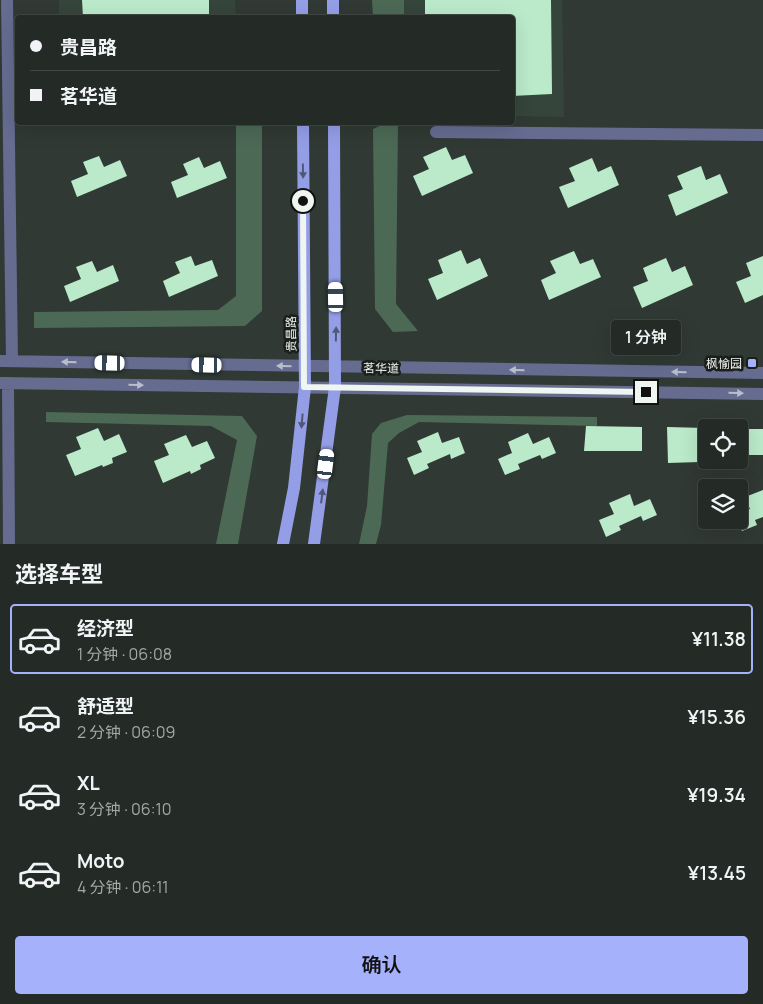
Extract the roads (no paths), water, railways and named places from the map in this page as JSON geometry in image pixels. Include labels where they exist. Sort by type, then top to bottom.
[{"type":"main road","points":[[302,0],[302,15]]},
{"type":"main road","points":[[333,0],[333,15]]},
{"type":"main road","name":"贵昌路","points":[[283,544],[294,488],[305,367],[303,125]]},
{"type":"main road","points":[[314,544],[336,367],[334,125]]},
{"type":"street","points":[[6,361],[7,0]]},
{"type":"street","points":[[436,132],[763,135]]},
{"type":"street","name":"茗华道","points":[[6,361],[763,373]]},
{"type":"street","points":[[4,383],[10,544]]},
{"type":"street","name":"茗华道","points":[[4,383],[763,394]]},
{"type":"place","name":"枫愉园","points":[[752,363]]}]
